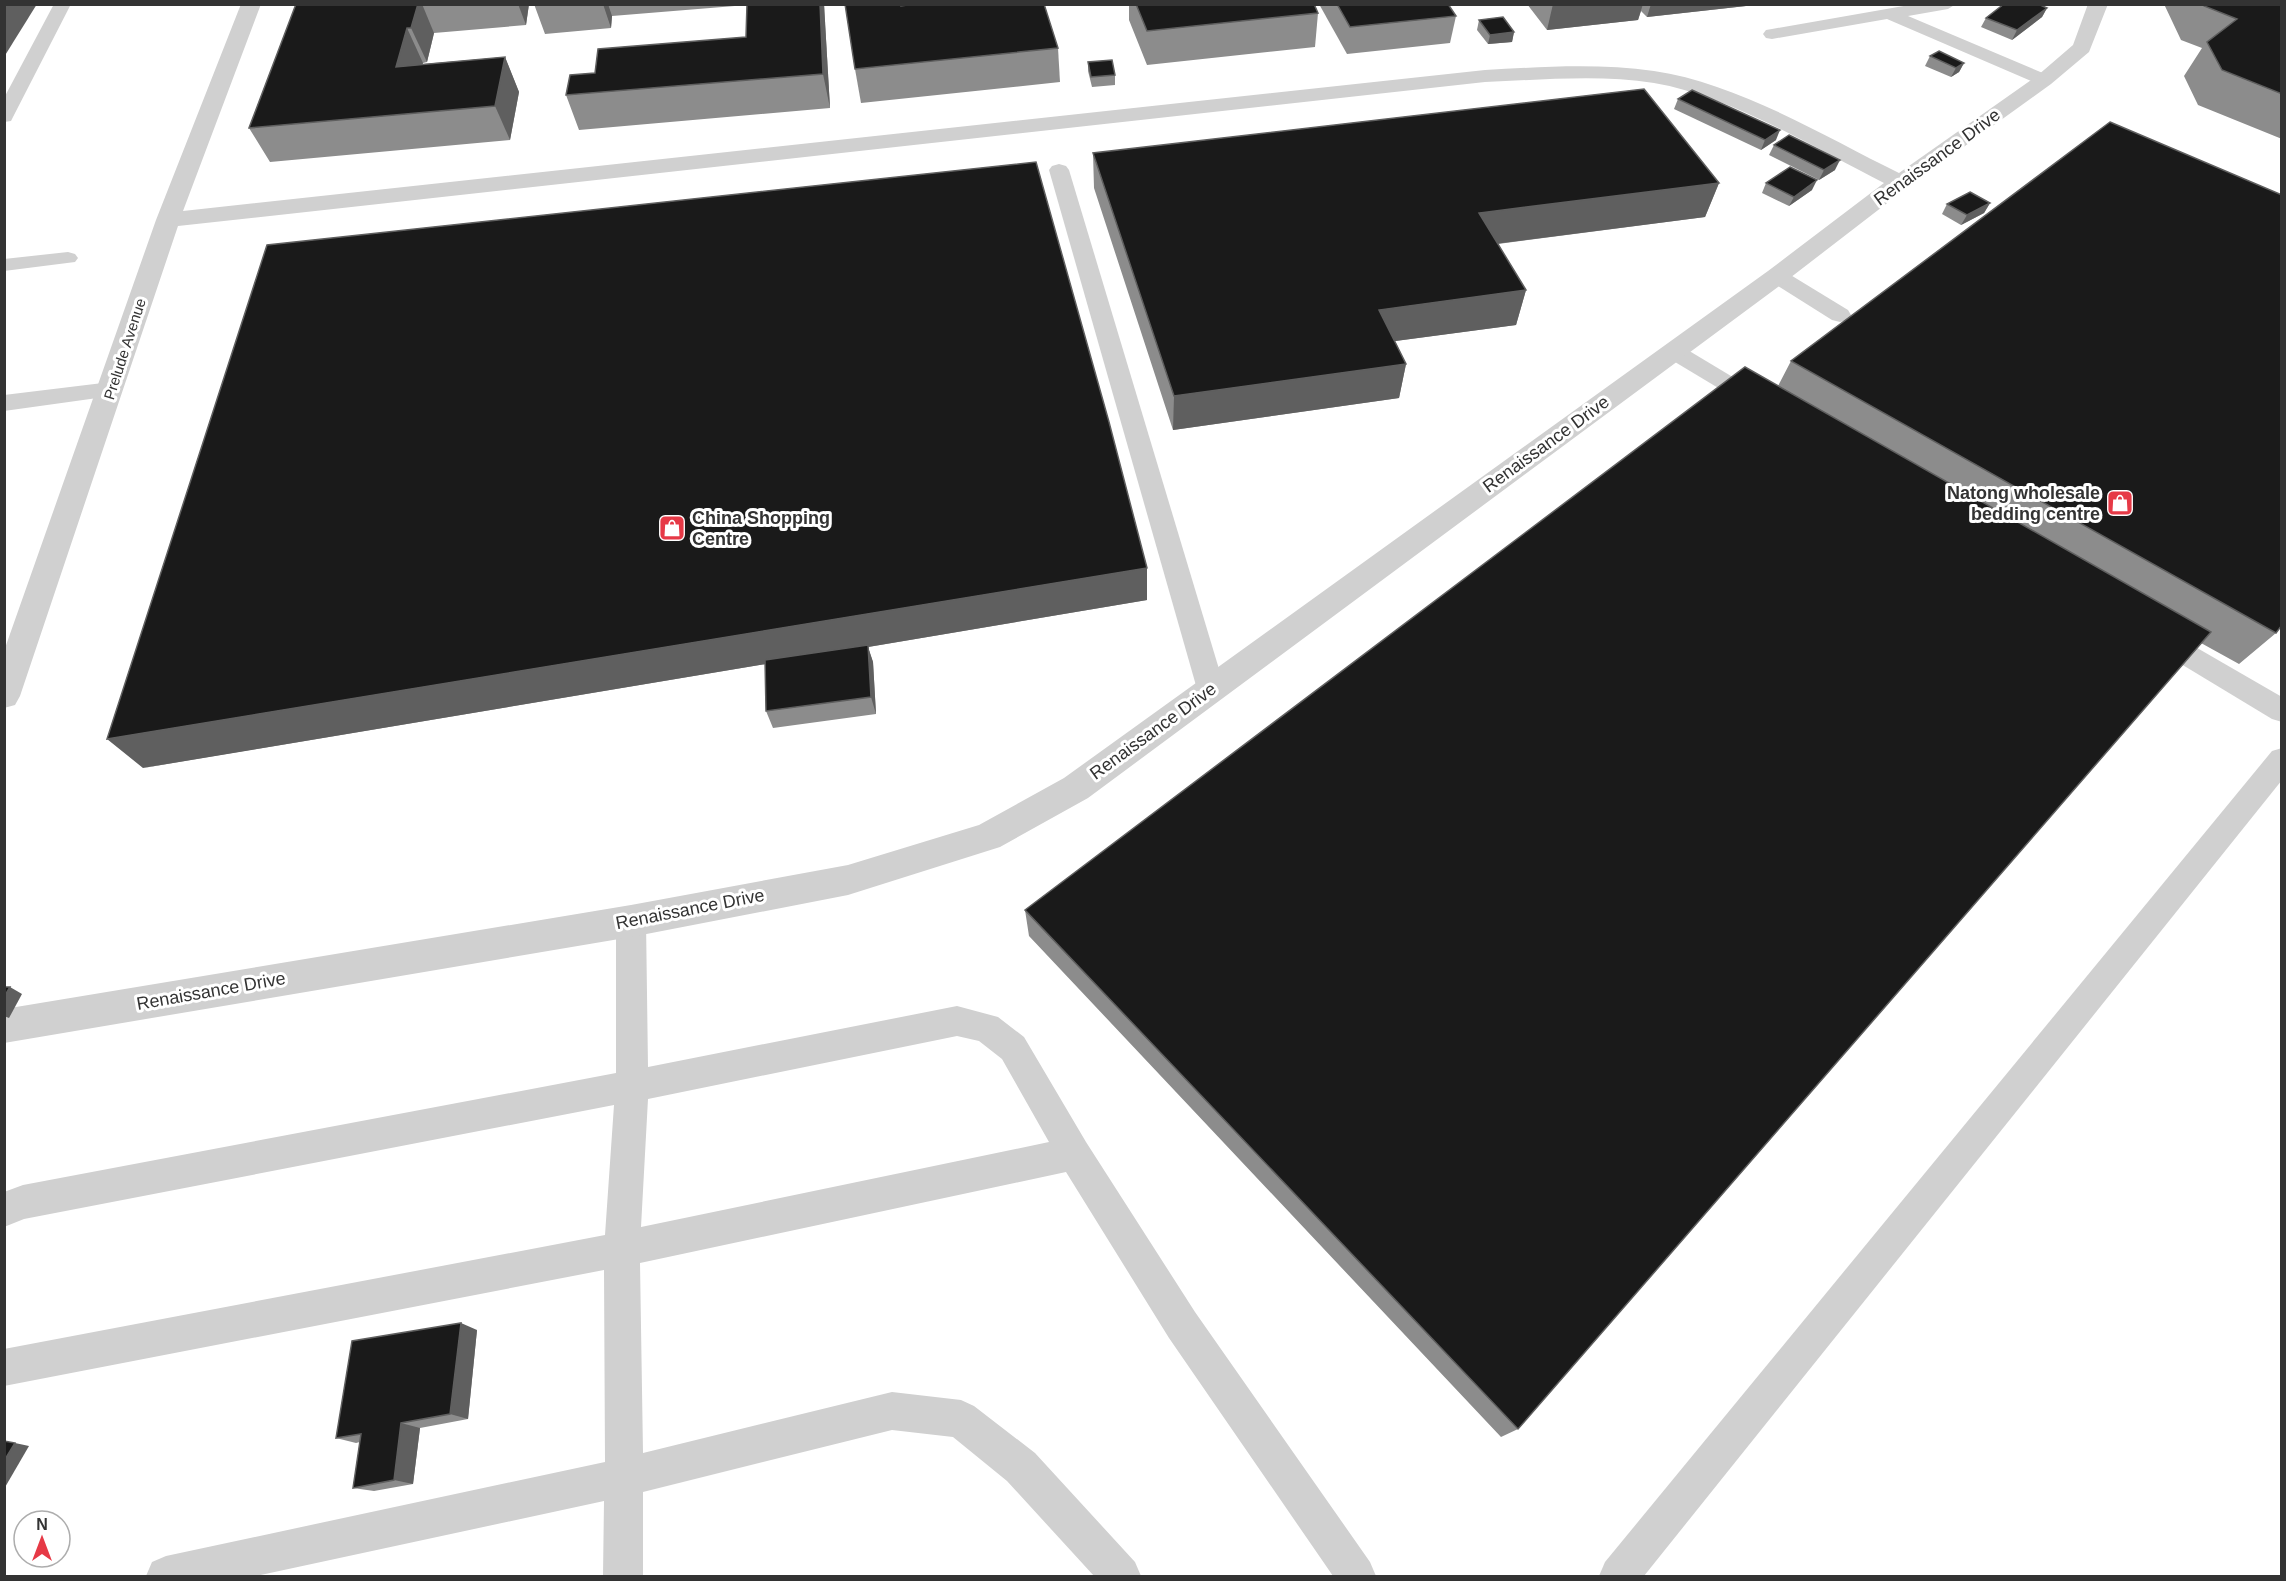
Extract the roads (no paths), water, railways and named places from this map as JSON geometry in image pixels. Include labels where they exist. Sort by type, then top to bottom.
[{"type":"street","name":"Prelude Avenue","points":[[4,696],[168,220],[251,4]]},
{"type":"street","name":"Renaissance Drive","points":[[4,1026],[631,921],[848,880],[988,837],[1076,788],[1777,276],[1900,182],[2044,80],[2082,48],[2098,4]]},
{"type":"street","points":[[168,220],[1485,76],[1584,72],[1655,77],[1729,97],[1900,182]]},
{"type":"lane","points":[[4,117],[13,87],[63,4]]},
{"type":"lane","points":[[1772,34],[1948,4]]},
{"type":"lane","points":[[1888,14],[2044,80]]},
{"type":"lane","points":[[1059,170],[1211,689]]},
{"type":"lane","points":[[4,265],[68,258]]},
{"type":"lane","points":[[1777,276],[1840,315]]},
{"type":"lane","points":[[1673,351],[1776,412]]},
{"type":"lane","points":[[4,404],[111,390]]},
{"type":"lane","points":[[2137,626],[2282,711]]},
{"type":"lane","points":[[1618,1576],[2282,759]]},
{"type":"lane","points":[[623,1576],[622,1249],[632,1086],[631,921]]},
{"type":"lane","points":[[4,1210],[23,1202],[632,1086],[957,1021],[987,1028],[1013,1048],[1074,1154],[1182,1325],[1356,1576]]},
{"type":"lane","points":[[4,1368],[622,1249],[1074,1154]]},
{"type":"lane","points":[[166,1576],[624,1477],[892,1411],[961,1419],[1021,1467],[1121,1576]]},
{"type":"place","name":"Natong wholesale bedding centre","points":[[2120,503]]},
{"type":"place","name":"China Shopping Centre","points":[[672,528]]}]
